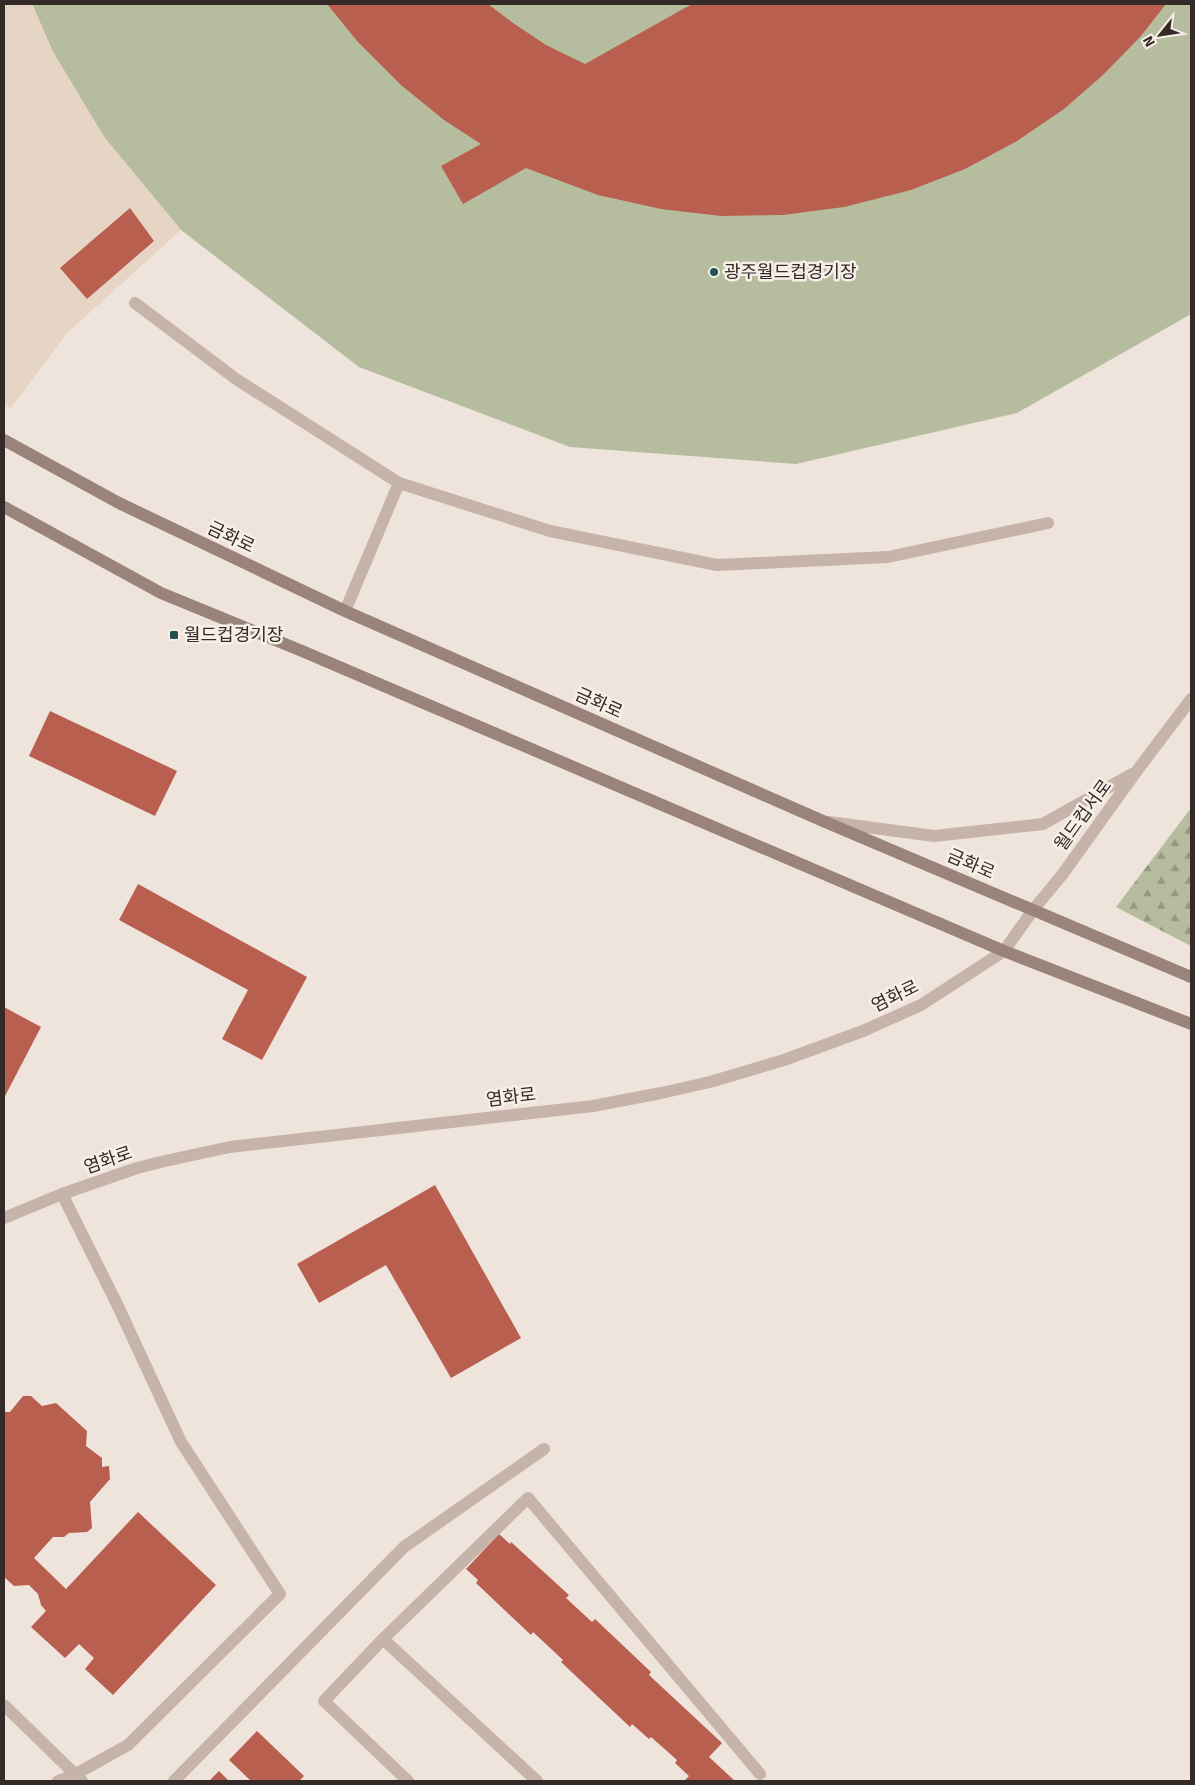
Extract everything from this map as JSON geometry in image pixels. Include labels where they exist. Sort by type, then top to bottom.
[{"type":"main road","name":"금화로","points":[[4,440],[119,503],[345,611],[823,821],[1191,977]]},
{"type":"main road","points":[[4,507],[162,593],[302,651],[1004,952],[1191,1024]]},
{"type":"street","points":[[135,303],[236,379],[399,483],[550,531],[718,566],[888,557],[1048,523]]},
{"type":"street","points":[[345,611],[399,483]]},
{"type":"street","name":"월드컵서로","points":[[1004,952],[1033,910],[1062,875],[1191,699]]},
{"type":"street","points":[[823,821],[934,836],[1043,824],[1136,772]]},
{"type":"street","name":"염화로","points":[[4,1218],[62,1194],[137,1168],[230,1147],[592,1106],[710,1082],[784,1060],[863,1031],[921,1005],[1004,952]]},
{"type":"street","points":[[58,1781],[78,1778],[128,1745],[280,1594],[181,1442],[116,1302],[62,1194]]},
{"type":"street","points":[[174,1781],[404,1547],[544,1449]]},
{"type":"street","points":[[408,1781],[324,1701],[383,1639],[528,1498],[760,1774]]},
{"type":"street","points":[[383,1639],[537,1781]]},
{"type":"street","points":[[4,1705],[78,1778]]},
{"type":"green space","name":"광주월드컵경기장","points":[[32,4],[1191,4],[1191,314],[1017,413],[796,464],[570,447],[359,367],[181,230],[104,137],[53,52]]},
{"type":"green space","points":[[1191,808],[1191,946],[1116,907]]},
{"type":"shaded area","points":[[4,4],[32,4],[53,52],[104,137],[181,230],[67,333],[11,408],[4,403]]},
{"type":"building","name":"광주월드컵경기장","points":[[327,4],[488,4],[546,45],[585,64],[692,4],[1166,4],[1141,36],[1103,75],[1064,109],[1017,141],[965,169],[911,190],[844,207],[783,215],[721,216],[661,209],[598,195],[526,168],[463,204],[441,166],[481,144],[444,120],[401,85],[358,42]]},
{"type":"building","points":[[130,208],[154,241],[87,299],[60,268]]},
{"type":"building","points":[[50,711],[177,771],[155,816],[29,756]]},
{"type":"building","points":[[138,884],[307,977],[262,1060],[222,1039],[248,990],[119,920]]},
{"type":"building","points":[[4,1007],[41,1027],[4,1098]]},
{"type":"building","points":[[435,1185],[521,1338],[451,1378],[386,1265],[319,1303],[297,1264]]},
{"type":"building","points":[[23,1396],[31,1396],[42,1406],[56,1403],[87,1431],[86,1446],[102,1458],[102,1467],[109,1466],[110,1479],[90,1502],[92,1528],[87,1532],[69,1533],[64,1537],[53,1537],[34,1558],[66,1589],[138,1512],[216,1585],[113,1695],[85,1669],[94,1658],[79,1644],[65,1658],[31,1627],[46,1611],[41,1605],[38,1594],[29,1585],[14,1586],[4,1577],[4,1412],[10,1412]]},
{"type":"building","points":[[499,1534],[510,1544],[511,1542],[569,1595],[566,1598],[592,1622],[595,1619],[651,1672],[649,1675],[722,1743],[709,1757],[735,1781],[684,1781],[689,1776],[675,1763],[677,1760],[651,1737],[649,1739],[632,1724],[630,1727],[561,1662],[563,1660],[533,1632],[531,1635],[476,1583],[478,1580],[466,1569]]},
{"type":"building","points":[[257,1731],[304,1776],[299,1781],[251,1781],[229,1760]]},
{"type":"building","points":[[219,1771],[229,1781],[209,1781]]},
{"type":"place","name":"광주월드컵경기장","points":[[714,272]]},
{"type":"place","name":"월드컵경기장","points":[[174,635]]}]
